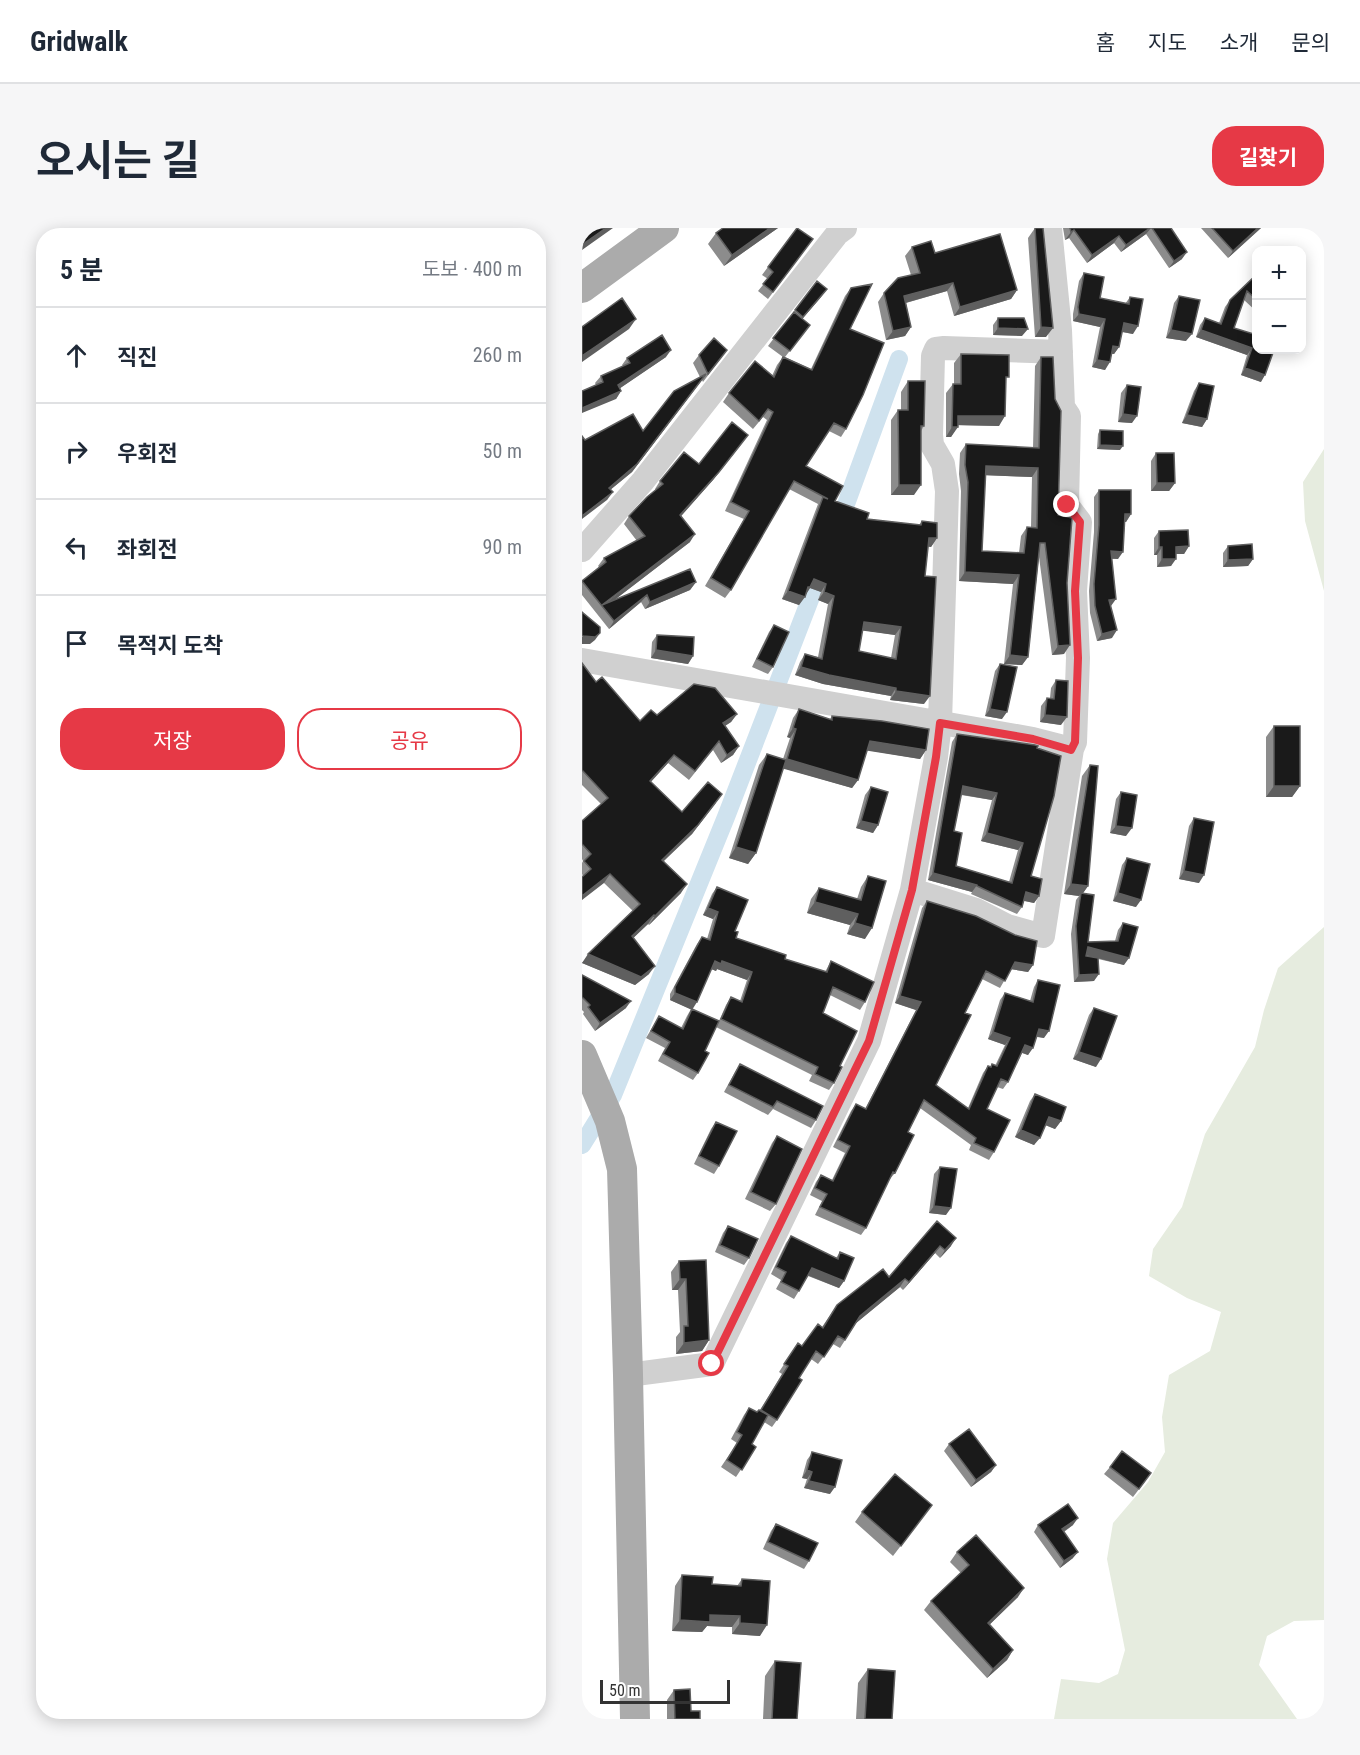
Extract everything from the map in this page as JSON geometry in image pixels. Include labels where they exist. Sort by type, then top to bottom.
[{"type":"main road","points":[[582,288],[664,228]]},
{"type":"main road","points":[[582,1055],[610,1121],[621,1169],[635,1719]]},
{"type":"street","points":[[582,550],[643,481],[837,234],[845,228]]},
{"type":"street","points":[[912,890],[976,910],[1007,926],[1043,936],[1071,750],[1076,732],[1078,658],[1075,591],[1080,522],[1067,505],[1069,416],[1063,407],[1061,352],[1050,228]]},
{"type":"street","points":[[628,1375],[712,1364],[869,1041],[912,890],[940,723],[947,491],[943,464],[932,445],[933,356],[936,349],[944,348],[1061,352]]},
{"type":"street","points":[[582,660],[1033,739],[1071,750]]},
{"type":"shaded area","points":[[1324,449],[1324,591],[1305,521],[1303,482]]},
{"type":"shaded area","points":[[1324,927],[1324,1620],[1294,1621],[1267,1636],[1259,1665],[1297,1719],[1054,1719],[1061,1679],[1099,1683],[1118,1674],[1125,1650],[1107,1559],[1113,1523],[1148,1482],[1165,1452],[1162,1417],[1169,1375],[1210,1351],[1221,1312],[1187,1298],[1149,1276],[1153,1249],[1182,1207],[1205,1134],[1255,1047],[1278,968]]},
{"type":"building","points":[[582,228],[606,228],[582,245]]},
{"type":"building","points":[[723,228],[770,228],[732,255],[716,233]]},
{"type":"building","points":[[797,228],[813,239],[773,292],[763,284],[773,272],[768,267]]},
{"type":"building","points":[[1035,228],[1043,228],[1053,328],[1041,327]]},
{"type":"building","points":[[1070,228],[1150,228],[1126,245],[1119,236],[1092,255],[1074,230],[1071,232]]},
{"type":"building","points":[[1152,228],[1171,228],[1187,252],[1174,261]]},
{"type":"building","points":[[1212,228],[1258,228],[1233,251]]},
{"type":"building","points":[[1000,234],[1017,290],[960,307],[953,283],[904,296],[911,327],[893,331],[884,293],[898,278],[920,273],[912,247],[931,241],[935,253]]},
{"type":"building","points":[[1084,273],[1104,277],[1100,298],[1129,304],[1130,297],[1143,299],[1138,326],[1124,323],[1119,347],[1113,346],[1110,362],[1097,360],[1105,319],[1079,314],[1078,307]]},
{"type":"building","points":[[1252,279],[1252,296],[1247,291],[1234,328],[1252,333],[1252,348],[1201,330],[1205,318],[1221,324],[1230,300]]},
{"type":"building","points":[[817,281],[827,289],[803,317],[795,310]]},
{"type":"building","points":[[872,284],[850,329],[884,343],[863,395],[846,429],[834,423],[806,466],[843,486],[835,501],[869,513],[867,519],[921,525],[922,521],[937,523],[937,538],[929,538],[925,576],[936,577],[930,696],[896,691],[896,688],[801,667],[805,654],[822,659],[834,596],[824,592],[826,584],[814,579],[805,597],[788,591],[823,497],[828,499],[794,481],[731,590],[711,578],[749,511],[731,502],[773,412],[768,409],[759,421],[729,393],[755,361],[774,377],[783,357],[812,370],[851,288]],"holes":[[[864,622],[901,627],[896,659],[859,651]]]},
{"type":"building","points":[[1179,296],[1200,300],[1192,334],[1171,330]]},
{"type":"building","points":[[622,298],[636,319],[582,356],[582,327]]},
{"type":"building","points":[[794,312],[810,325],[790,351],[773,338]]},
{"type":"building","points":[[998,318],[1024,318],[1028,329],[998,328]]},
{"type":"building","points":[[662,335],[671,350],[618,385],[621,391],[582,408],[582,391],[603,382],[601,376],[630,363],[627,358]]},
{"type":"building","points":[[714,338],[727,350],[708,374],[699,355]]},
{"type":"building","points":[[1252,348],[1252,354],[1273,354],[1265,375],[1245,368]]},
{"type":"building","points":[[961,354],[1009,355],[1005,416],[958,416],[958,427],[952,427],[953,384],[961,384]]},
{"type":"building","points":[[1041,357],[1053,357],[1055,399],[1061,411],[1058,515],[1072,518],[1067,583],[1070,645],[1058,646],[1045,543],[1040,543],[1028,657],[1010,655],[1019,575],[965,572],[968,482],[965,465],[966,444],[1039,448]],"holes":[[[986,466],[1038,468],[1037,528],[1027,527],[1024,553],[982,551]]]},
{"type":"building","points":[[706,374],[637,464],[609,488],[613,492],[582,516],[582,436],[585,440],[633,414],[643,431],[674,391]]},
{"type":"building","points":[[908,381],[925,381],[924,426],[921,426],[921,485],[899,485],[898,410],[908,410]]},
{"type":"building","points":[[1199,383],[1214,386],[1207,419],[1187,415]]},
{"type":"building","points":[[1127,385],[1141,387],[1137,416],[1123,414]]},
{"type":"building","points":[[732,422],[748,435],[719,472],[680,515],[695,534],[602,605],[690,569],[696,582],[650,602],[647,595],[614,621],[582,581],[606,562],[604,558],[645,536],[629,516],[663,484],[660,481],[684,452],[699,464]]},
{"type":"building","points":[[1100,430],[1123,431],[1123,446],[1100,445]]},
{"type":"building","points":[[1156,453],[1174,453],[1175,483],[1157,483]]},
{"type":"building","points":[[1099,490],[1131,490],[1131,514],[1125,514],[1123,552],[1111,551],[1116,599],[1109,600],[1117,630],[1102,634],[1095,606],[1094,584],[1099,525]]},
{"type":"building","points":[[1188,530],[1189,546],[1176,547],[1176,559],[1162,559],[1159,531]]},
{"type":"building","points":[[1252,544],[1253,559],[1228,560],[1228,546]]},
{"type":"building","points":[[582,612],[600,627],[600,633],[595,637],[582,635]]},
{"type":"building","points":[[774,625],[789,632],[773,667],[757,659]]},
{"type":"building","points":[[657,635],[694,637],[693,656],[656,650]]},
{"type":"building","points":[[582,663],[596,682],[602,677],[640,721],[651,710],[657,715],[694,684],[715,688],[737,714],[723,723],[739,746],[727,755],[719,741],[695,771],[674,755],[650,781],[682,812],[708,782],[722,794],[698,825],[662,860],[687,884],[632,936],[655,966],[641,977],[588,954],[640,904],[610,874],[582,896],[582,877],[591,869],[584,861],[591,854],[582,844],[582,821],[608,798],[582,770]]},
{"type":"building","points":[[1000,664],[1017,667],[1007,712],[990,709]]},
{"type":"building","points":[[1056,680],[1068,681],[1067,717],[1045,715],[1047,698],[1054,699]]},
{"type":"building","points":[[799,709],[832,720],[832,716],[929,729],[926,750],[870,741],[858,780],[787,759]]},
{"type":"building","points":[[1274,726],[1300,726],[1300,786],[1274,786]]},
{"type":"building","points":[[957,734],[1035,745],[1038,746],[1037,748],[1061,756],[1054,796],[1031,876],[1042,879],[1039,896],[1026,892],[1022,907],[977,885],[933,873]],"holes":[[[963,786],[997,793],[987,833],[1023,843],[1012,883],[956,866],[962,833],[954,831]]]},
{"type":"building","points":[[767,754],[786,760],[756,853],[736,847]]},
{"type":"building","points":[[1090,765],[1098,766],[1088,886],[1071,884]]},
{"type":"building","points":[[871,787],[888,792],[878,825],[861,821]]},
{"type":"building","points":[[1121,792],[1137,795],[1132,828],[1116,826]]},
{"type":"building","points":[[1194,818],[1214,822],[1204,875],[1184,871]]},
{"type":"building","points":[[1127,858],[1150,864],[1141,900],[1118,893]]},
{"type":"building","points":[[868,876],[886,881],[872,928],[855,923],[858,914],[815,902],[819,888],[861,900]]},
{"type":"building","points":[[717,887],[748,900],[735,931],[738,932],[736,938],[786,955],[785,959],[827,972],[831,961],[874,982],[865,1002],[833,987],[823,1013],[857,1031],[834,1083],[815,1074],[818,1067],[721,1019],[731,997],[742,1002],[752,972],[722,961],[721,964],[715,961],[697,1002],[675,993],[675,987],[702,937],[710,940],[718,912],[708,908]]},
{"type":"building","points":[[1081,893],[1094,895],[1088,942],[1118,941],[1123,923],[1138,927],[1129,958],[1088,947],[1086,956],[1098,958],[1099,974],[1079,975],[1076,926]]},
{"type":"building","points":[[927,901],[976,916],[1015,935],[1037,941],[1033,965],[1015,962],[1005,981],[986,971],[965,1013],[971,1015],[936,1085],[969,1109],[988,1066],[991,1067],[992,1064],[997,1066],[1010,1038],[993,1032],[1005,993],[1033,1002],[1038,980],[1060,985],[1049,1031],[1039,1029],[1033,1048],[1025,1045],[1008,1082],[1001,1079],[987,1109],[1010,1120],[994,1152],[974,1143],[976,1138],[924,1100],[908,1132],[914,1135],[866,1228],[820,1207],[827,1194],[815,1188],[821,1175],[833,1181],[850,1146],[838,1140],[856,1104],[866,1109],[921,1002],[900,996]]},
{"type":"building","points":[[582,975],[631,1001],[600,1023],[588,1007],[590,1005],[582,997]]},
{"type":"building","points":[[1094,1008],[1117,1016],[1101,1059],[1079,1052]]},
{"type":"building","points":[[692,1009],[719,1021],[705,1051],[709,1053],[698,1073],[663,1054],[670,1042],[651,1031],[659,1016],[683,1029]]},
{"type":"building","points":[[740,1064],[823,1106],[816,1120],[777,1101],[773,1107],[729,1085]]},
{"type":"building","points":[[1035,1094],[1066,1107],[1061,1121],[1049,1117],[1040,1138],[1021,1130]]},
{"type":"building","points":[[716,1122],[737,1131],[719,1166],[699,1156]]},
{"type":"building","points":[[777,1136],[802,1149],[776,1204],[751,1192]]},
{"type":"building","points":[[940,1167],[957,1169],[951,1208],[934,1206]]},
{"type":"building","points":[[937,1221],[956,1238],[945,1250],[940,1246],[909,1282],[905,1279],[860,1316],[845,1340],[838,1336],[824,1357],[816,1351],[799,1378],[802,1380],[777,1420],[761,1410],[788,1366],[784,1364],[798,1343],[802,1346],[818,1324],[823,1328],[837,1305],[883,1269],[889,1277]]},
{"type":"building","points":[[728,1226],[758,1239],[749,1258],[720,1245]]},
{"type":"building","points":[[791,1236],[838,1259],[840,1252],[854,1258],[844,1281],[812,1268],[799,1291],[781,1282],[786,1272],[776,1267]]},
{"type":"building","points":[[706,1260],[709,1340],[684,1343],[684,1326],[688,1326],[686,1279],[680,1279],[679,1261]]},
{"type":"building","points":[[749,1408],[768,1415],[752,1444],[756,1447],[742,1470],[727,1460],[742,1435],[737,1432]]},
{"type":"building","points":[[969,1429],[996,1465],[976,1480],[949,1444]]},
{"type":"building","points":[[1122,1451],[1151,1473],[1139,1489],[1110,1467]]},
{"type":"building","points":[[812,1452],[842,1460],[835,1487],[809,1481],[812,1472],[807,1470]]},
{"type":"building","points":[[895,1474],[932,1505],[901,1546],[862,1512]]},
{"type":"building","points":[[1068,1504],[1078,1518],[1062,1529],[1078,1552],[1064,1561],[1038,1525]]},
{"type":"building","points":[[776,1524],[818,1543],[809,1561],[768,1542]]},
{"type":"building","points":[[976,1535],[1024,1588],[988,1623],[1013,1650],[993,1669],[931,1601],[969,1565],[957,1552]]},
{"type":"building","points":[[682,1575],[713,1577],[712,1584],[741,1586],[742,1579],[770,1581],[767,1625],[740,1623],[740,1616],[710,1615],[710,1622],[680,1620]]},
{"type":"building","points":[[775,1661],[801,1663],[797,1719],[772,1719]]},
{"type":"building","points":[[868,1669],[895,1671],[892,1719],[865,1719]]},
{"type":"building","points":[[690,1689],[691,1711],[700,1711],[700,1719],[675,1719],[674,1690]]},
{"type":"waterway","points":[[838,526],[899,359]]},
{"type":"waterway","points":[[582,1145],[613,1095],[726,817],[823,566]]},
{"type":"route","points":[[712,1364],[869,1041],[912,890],[940,723],[1033,739],[1071,750],[1075,742],[1078,658],[1075,591],[1080,522],[1067,505]]}]
